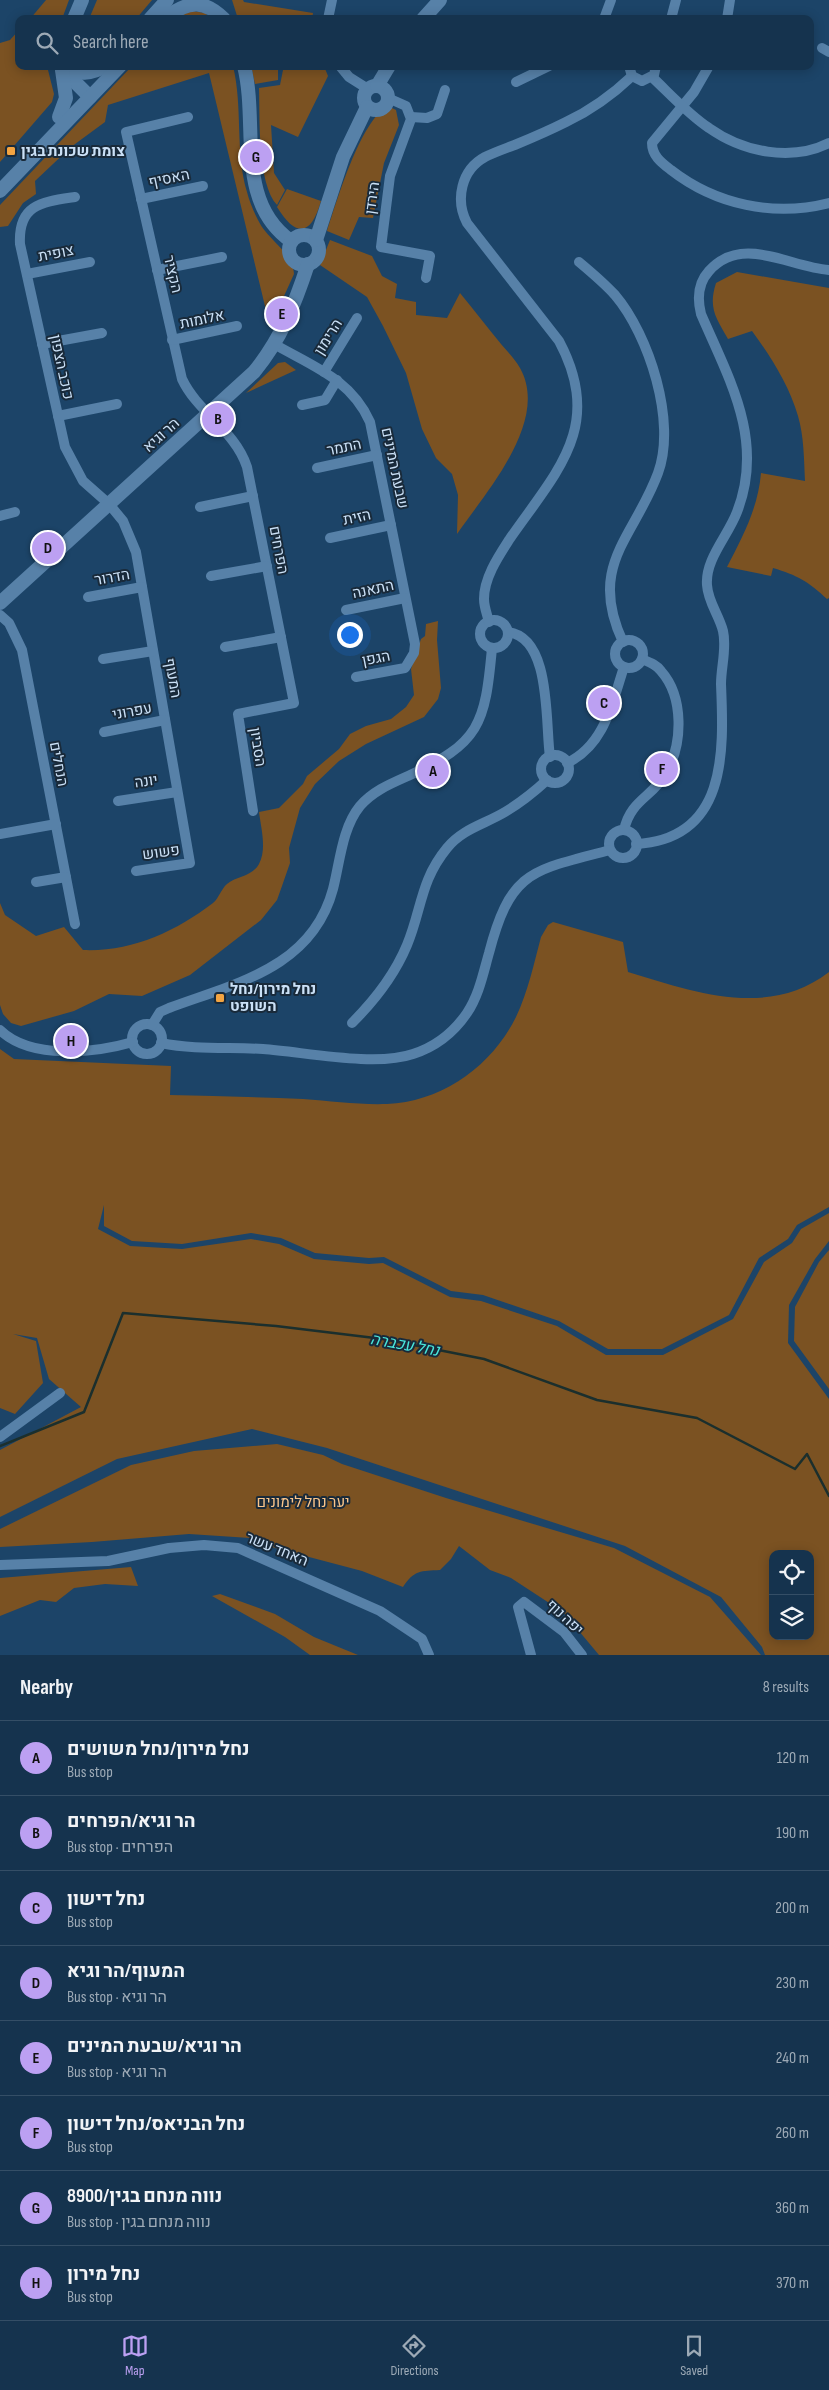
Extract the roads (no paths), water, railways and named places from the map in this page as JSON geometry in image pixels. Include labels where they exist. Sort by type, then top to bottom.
[{"type":"street","points":[[76,15],[82,0]]},
{"type":"street","points":[[154,15],[168,0]]},
{"type":"street","points":[[169,15],[182,0]]},
{"type":"street","points":[[216,0],[224,15]]},
{"type":"street","points":[[220,0],[224,15]]},
{"type":"street","points":[[329,15],[332,0]]},
{"type":"street","points":[[427,15],[440,0]]},
{"type":"street","points":[[605,15],[611,0]]},
{"type":"street","points":[[672,15],[676,0]]},
{"type":"street","points":[[728,15],[730,0]]},
{"type":"street","points":[[170,15],[180,7],[196,2],[210,5],[222,15]]},
{"type":"street","points":[[59,117],[66,98],[63,70]]},
{"type":"street","points":[[65,70],[87,94]]},
{"type":"street","points":[[69,70],[85,73],[94,70]]},
{"type":"street","points":[[0,191],[87,94],[103,70]]},
{"type":"street","points":[[0,179],[59,117],[115,70]]},
{"type":"street","points":[[245,70],[248,94],[252,166],[259,198],[273,225],[291,241]]},
{"type":"street","points":[[343,70],[349,77],[372,88],[384,89],[388,98],[387,104],[381,110],[367,108]]},
{"type":"street","points":[[316,240],[311,236],[301,234],[291,241],[288,248],[291,258],[299,264],[308,264],[314,262],[319,253],[316,240],[341,162],[367,108],[363,98],[386,70]]},
{"type":"street","points":[[516,82],[541,70]]},
{"type":"street","points":[[489,622],[484,598],[490,576],[501,552],[567,456],[576,425],[577,392],[569,360],[559,341],[467,223],[461,206],[462,189],[468,174],[485,157],[581,114],[601,102],[630,71],[642,81],[652,77],[655,70]]},
{"type":"street","points":[[707,70],[694,92],[652,143],[654,154],[678,175],[719,197],[755,208],[797,208],[829,203]]},
{"type":"street","points":[[652,77],[711,130],[748,147],[769,152],[799,153],[829,144]]},
{"type":"street","points":[[388,98],[406,106],[411,117],[427,118],[437,114],[445,90]]},
{"type":"street","name":"הקציר","points":[[188,117],[126,132],[179,369],[186,387],[210,413]]},
{"type":"street","name":"הירדן","points":[[411,117],[390,176],[381,247],[430,256],[426,278]]},
{"type":"street","name":"האסיף","points":[[141,199],[203,186]]},
{"type":"street","name":"כוכב הצפון","points":[[75,197],[47,201],[34,206],[23,220],[20,231],[20,244],[65,447],[77,472],[109,504]]},
{"type":"street","points":[[636,844],[666,840],[690,826],[708,803],[719,774],[722,729],[723,637],[708,595],[707,577],[712,561],[727,536],[738,510],[743,496],[748,464],[746,430],[740,410],[698,302],[702,281],[707,272],[724,259],[746,252],[829,270]]},
{"type":"street","points":[[157,270],[222,257]]},
{"type":"street","name":"צופית","points":[[27,274],[90,262]]},
{"type":"street","points":[[579,262],[614,295],[639,333],[650,359],[664,420],[664,448],[659,471],[611,569],[610,588],[614,620],[623,642]]},
{"type":"street","name":"הר וגיא","points":[[0,603],[246,379],[274,344],[291,313],[308,264]]},
{"type":"street","name":"הרימון","points":[[324,372],[357,318]]},
{"type":"street","name":"אלומות","points":[[172,340],[237,326]]},
{"type":"street","points":[[42,344],[102,333]]},
{"type":"street","name":"שבעת המינים","points":[[274,344],[338,380],[356,396],[363,407],[370,422],[414,644]]},
{"type":"street","points":[[302,405],[325,400],[338,380]]},
{"type":"street","points":[[58,416],[117,404]]},
{"type":"street","name":"הפרחים","points":[[210,413],[243,454],[294,703]]},
{"type":"street","name":"התמר","points":[[317,468],[377,456]]},
{"type":"street","points":[[200,507],[252,496]]},
{"type":"street","name":"המעוף","points":[[109,504],[123,521],[130,536],[142,587],[190,863]]},
{"type":"street","points":[[0,516],[15,512]]},
{"type":"street","name":"הזית","points":[[330,538],[391,525]]},
{"type":"street","points":[[212,576],[267,566]]},
{"type":"street","name":"הדרור","points":[[88,597],[142,587]]},
{"type":"street","name":"התאנה","points":[[346,610],[405,598]]},
{"type":"street","name":"הנחלים","points":[[0,615],[9,623],[22,650],[75,924]]},
{"type":"street","points":[[499,621],[508,632],[505,642],[499,647],[492,648],[484,644],[480,636],[482,627],[489,622],[499,621]]},
{"type":"street","points":[[508,632],[527,639],[541,671],[545,691],[550,756],[542,765],[542,775],[554,783],[561,782],[567,776],[567,764],[560,756],[550,756]]},
{"type":"street","points":[[225,647],[281,637]]},
{"type":"street","points":[[631,640],[638,643],[642,649],[642,659],[634,667],[624,667],[618,662],[616,657],[617,648],[623,642],[631,640]]},
{"type":"street","name":"הגפן","points":[[356,677],[405,668],[414,653],[414,644]]},
{"type":"street","points":[[152,1024],[160,1031],[161,1043],[157,1050],[148,1054],[136,1049],[133,1042],[134,1031],[138,1027],[152,1024],[160,1012],[270,968],[283,961],[308,936],[326,910],[347,831],[358,809],[370,796],[383,788],[446,758],[464,742],[475,728],[487,699],[492,648]]},
{"type":"street","points":[[103,660],[153,651]]},
{"type":"street","points":[[624,830],[632,808],[655,788],[666,773],[673,757],[678,736],[678,716],[670,682],[660,670],[642,659]]},
{"type":"street","points":[[567,764],[585,753],[598,735],[624,667]]},
{"type":"street","name":"הסביון","points":[[253,811],[238,714],[294,703]]},
{"type":"street","name":"עפרוני","points":[[104,732],[165,720]]},
{"type":"street","points":[[352,1023],[373,1000],[400,960],[413,929],[424,887],[430,873],[448,847],[464,832],[506,812],[547,780]]},
{"type":"street","name":"יונה","points":[[118,800],[178,792]]},
{"type":"street","points":[[0,834],[56,824]]},
{"type":"street","points":[[624,830],[633,834],[636,844],[635,851],[626,858],[616,856],[610,850],[609,841],[612,835],[624,830]]},
{"type":"street","points":[[161,1043],[180,1047],[261,1049],[379,1060],[405,1056],[430,1047],[457,1026],[476,998],[498,919],[505,904],[521,883],[552,865],[610,850]]},
{"type":"street","name":"פשוש","points":[[136,871],[190,863]]},
{"type":"street","points":[[36,882],[66,877]]},
{"type":"street","points":[[0,1030],[22,1045],[49,1050],[102,1050],[133,1042]]},
{"type":"street","points":[[0,1437],[60,1393]]},
{"type":"street","name":"האחד עשר","points":[[0,1565],[108,1561],[169,1548],[204,1545],[238,1548],[380,1611],[422,1639],[429,1655]]},
{"type":"street","name":"יפה נוף","points":[[531,1655],[518,1607],[524,1602],[564,1632],[582,1655]]},
{"type":"waterway","name":"נחל עכברה","points":[[0,1446],[84,1412],[123,1313],[276,1326],[383,1339],[484,1359],[597,1400],[697,1418],[795,1469],[807,1454],[829,1496]]},
{"type":"place","name":"צומת שכונת בגין","points":[[11,151]]},
{"type":"place","name":"נווה מנחם בגין/8900","points":[[256,157]]},
{"type":"place","name":"הר וגיא/שבעת המינים","points":[[282,314]]},
{"type":"place","name":"הר וגיא/הפרחים","points":[[218,419]]},
{"type":"place","name":"המעוף/הר וגיא","points":[[48,548]]},
{"type":"place","name":"נחל דישון","points":[[604,703]]},
{"type":"place","name":"נחל הבניאס/נחל דישון","points":[[662,769]]},
{"type":"place","name":"נחל מירון/נחל משושים","points":[[433,771]]},
{"type":"place","name":"נחל מירון/נחל השופט","points":[[220,998]]},
{"type":"place","name":"נחל מירון","points":[[71,1041]]},
{"type":"park label","name":"יער נחל לימונים","points":[[303,1502]]}]
